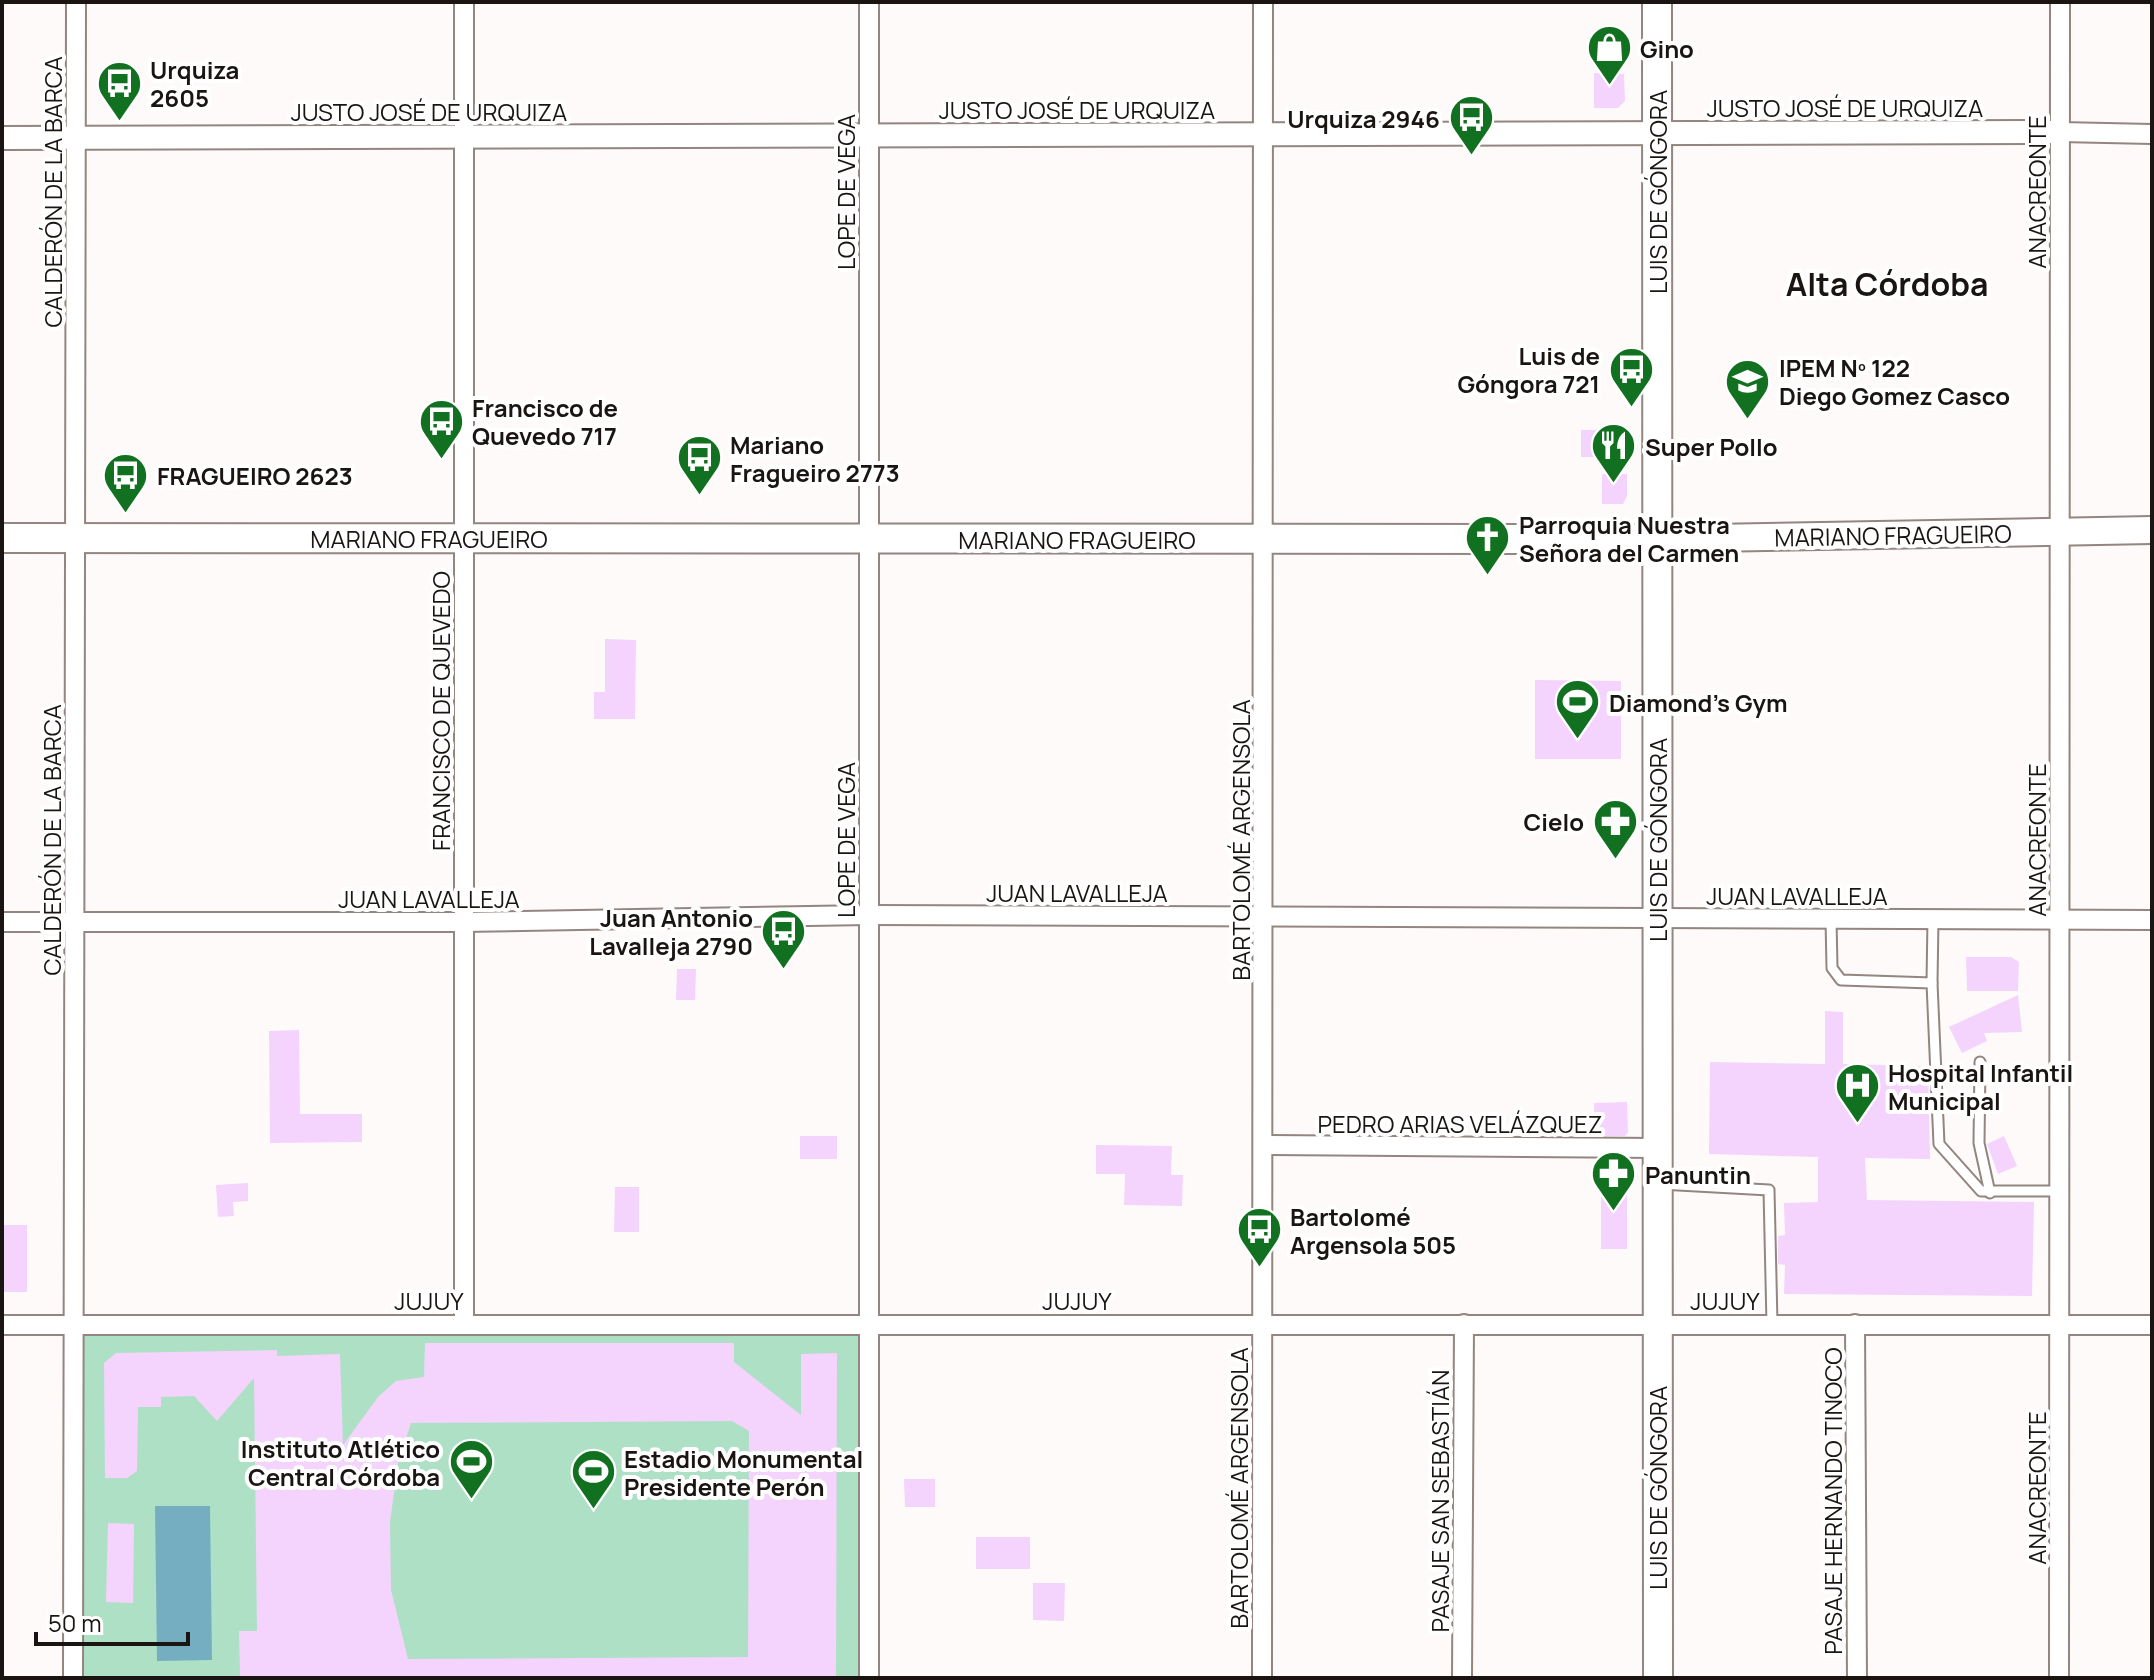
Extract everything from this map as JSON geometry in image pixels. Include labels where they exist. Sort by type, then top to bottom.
[{"type":"main road","name":"LUIS DE GÓNGORA","points":[[1657,2],[1658,1678]]},
{"type":"main road","name":"MARIANO FRAGUEIRO","points":[[2,538],[1656,539],[2152,530]]},
{"type":"street","name":"CALDERÓN DE LA BARCA","points":[[73,1678],[76,2]]},
{"type":"street","name":"FRANCISCO DE QUEVEDO","points":[[464,2],[464,1323]]},
{"type":"street","name":"LOPE DE VEGA","points":[[869,2],[869,1678]]},
{"type":"street","name":"BARTOLOMÉ ARGENSOLA","points":[[1262,1678],[1263,2]]},
{"type":"street","name":"ANACREONTE","points":[[2059,1678],[2060,2]]},
{"type":"street","name":"JUSTO JOSÉ DE URQUIZA","points":[[2,138],[2152,134]]},
{"type":"street","name":"JUAN LAVALLEJA","points":[[2,922],[463,922],[869,915],[2152,920]]},
{"type":"street","name":"PEDRO ARIAS VELÁZQUEZ","points":[[1263,1145],[1657,1148]]},
{"type":"street","name":"PASAJE SAN SEBASTIÁN","points":[[1462,1678],[1464,1324]]},
{"type":"street","name":"PASAJE HERNANDO TINOCO","points":[[1855,1324],[1857,1678]]},
{"type":"street","name":"JUJUY","points":[[2,1325],[2152,1325]]},
{"type":"lane","points":[[1831,919],[1832,968],[1841,980],[1932,983]]},
{"type":"lane","points":[[1933,919],[1932,983],[1939,1144],[1976,1188],[1990,1193],[2060,1191]]},
{"type":"lane","points":[[1980,1062],[1979,1143],[1990,1193]]},
{"type":"lane","points":[[1657,1184],[1769,1190],[1772,1324]]},
{"type":"green space","name":"Instituto Atlético Central Córdoba","points":[[869,1324],[869,1678],[73,1678],[74,1325]]},
{"type":"water","points":[[155,1506],[210,1506],[212,1660],[157,1661]]},
{"type":"building","name":"Gino","points":[[1594,73],[1624,74],[1625,101],[1618,108],[1594,108]]},
{"type":"building","points":[[1581,430],[1612,430],[1612,457],[1581,457]]},
{"type":"building","name":"Super Pollo","points":[[1602,474],[1627,474],[1627,496],[1623,504],[1602,504]]},
{"type":"building","points":[[605,639],[636,640],[635,719],[594,719],[594,692],[605,692]]},
{"type":"building","points":[[1535,680],[1621,681],[1621,759],[1535,759]]},
{"type":"building","points":[[1966,957],[2011,957],[2019,962],[2018,991],[1967,991]]},
{"type":"building","points":[[677,969],[696,969],[695,1000],[676,1000]]},
{"type":"building","points":[[2018,995],[2022,1032],[1984,1033],[1987,1041],[1962,1053],[1949,1027]]},
{"type":"building","points":[[1825,1011],[1843,1012],[1843,1064],[1928,1066],[1930,1159],[1865,1158],[1867,1200],[2034,1202],[2032,1296],[1784,1294],[1785,1265],[1778,1264],[1778,1236],[1785,1235],[1784,1203],[1818,1202],[1818,1157],[1709,1154],[1710,1062],[1825,1064]]},
{"type":"building","points":[[299,1030],[300,1114],[362,1114],[362,1142],[270,1143],[269,1031]]},
{"type":"building","points":[[1627,1102],[1628,1132],[1625,1136],[1595,1136],[1594,1103]]},
{"type":"building","points":[[800,1136],[837,1136],[837,1159],[800,1159]]},
{"type":"building","points":[[2004,1136],[2017,1166],[1998,1174],[1987,1144]]},
{"type":"building","points":[[1096,1145],[1172,1146],[1171,1175],[1183,1175],[1182,1206],[1124,1205],[1125,1174],[1096,1174]]},
{"type":"building","name":"Panuntin","points":[[1601,1176],[1627,1176],[1627,1249],[1601,1249]]},
{"type":"building","points":[[248,1183],[248,1201],[233,1202],[234,1216],[218,1217],[216,1185]]},
{"type":"building","points":[[615,1187],[639,1187],[639,1232],[614,1232]]},
{"type":"building","points":[[2,1225],[27,1225],[27,1292],[2,1292]]},
{"type":"building","points":[[425,1343],[734,1343],[734,1362],[801,1415],[801,1354],[837,1353],[836,1678],[240,1678],[239,1631],[257,1631],[254,1378],[217,1421],[194,1396],[161,1397],[161,1407],[138,1407],[137,1471],[127,1478],[105,1478],[104,1363],[116,1353],[277,1350],[277,1356],[340,1354],[343,1445],[378,1397],[396,1381],[424,1377]],"holes":[[[732,1421],[749,1431],[748,1657],[408,1659],[391,1590],[390,1522],[398,1463],[411,1423]]]},
{"type":"building","points":[[904,1479],[935,1479],[935,1507],[905,1507]]},
{"type":"building","points":[[108,1523],[134,1524],[133,1603],[106,1602]]},
{"type":"building","points":[[976,1537],[1030,1537],[1030,1569],[976,1569]]},
{"type":"building","points":[[1033,1583],[1065,1583],[1064,1621],[1033,1620]]},
{"type":"place","name":"Gino","points":[[1609,87]]},
{"type":"place","name":"Urquiza 2605","points":[[119,122]]},
{"type":"place","name":"Urquiza 2946","points":[[1471,157]]},
{"type":"place","name":"Luis de Góngora 721","points":[[1631,408]]},
{"type":"place","name":"IPEM Nº 122 Diego Gomez Casco","points":[[1748,420]]},
{"type":"place","name":"Francisco de Quevedo 717","points":[[441,460]]},
{"type":"place","name":"Super Pollo","points":[[1614,485]]},
{"type":"place","name":"Mariano Fragueiro 2773","points":[[699,497]]},
{"type":"place","name":"FRAGUEIRO 2623","points":[[126,514]]},
{"type":"place","name":"Parroquia Nuestra Señora del Carmen","points":[[1488,577]]},
{"type":"place","name":"Diamond's Gym","points":[[1578,741]]},
{"type":"place","name":"Cielo","points":[[1615,860]]},
{"type":"place","name":"Juan Antonio Lavalleja 2790","points":[[784,970]]},
{"type":"place","name":"Hospital Infantil Municipal","points":[[1857,1125]]},
{"type":"place","name":"Panuntin","points":[[1614,1213]]},
{"type":"place","name":"Bartolomé Argensola 505","points":[[1259,1269]]},
{"type":"place","name":"Instituto Atlético Central Córdoba","points":[[471,1501]]},
{"type":"place","name":"Estadio Monumental Presidente Perón","points":[[593,1511]]},
{"type":"district","name":"Alta Córdoba","points":[[1887,284]]}]
